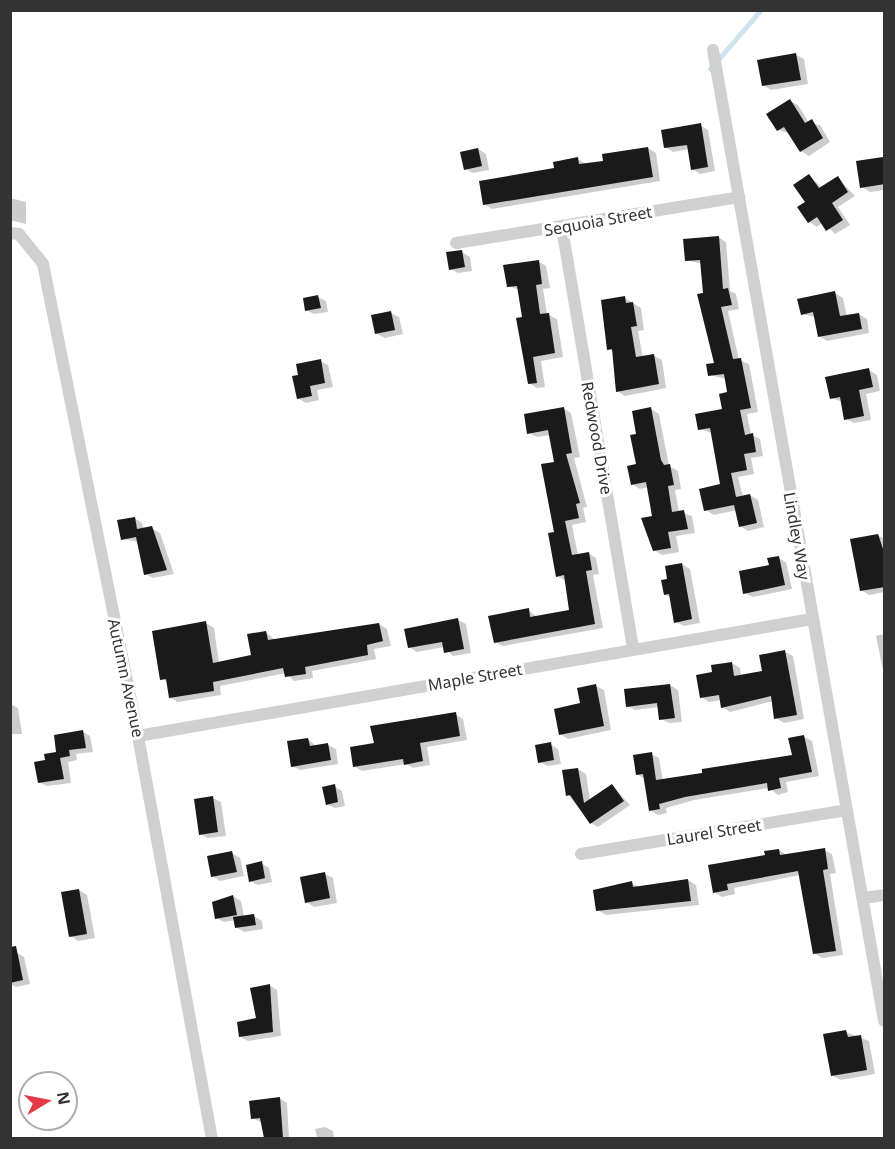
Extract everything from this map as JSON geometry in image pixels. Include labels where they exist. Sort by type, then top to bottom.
[{"type":"street","name":"Lindley Way","points":[[713,50],[885,1022]]},
{"type":"street","name":"Sequoia Street","points":[[456,243],[562,228],[739,197]]},
{"type":"street","name":"Redwood Drive","points":[[562,228],[633,649]]},
{"type":"street","name":"Autumn Avenue","points":[[10,233],[19,234],[42,264],[138,736],[212,1138]]},
{"type":"street","name":"Maple Street","points":[[138,736],[812,619]]},
{"type":"street","name":"Laurel Street","points":[[581,854],[846,810]]},
{"type":"street","points":[[863,898],[885,895]]},
{"type":"building","points":[[796,53],[801,80],[762,86],[757,60]]},
{"type":"building","points":[[790,99],[805,123],[812,119],[823,138],[800,152],[784,127],[777,131],[766,114]]},
{"type":"building","points":[[701,123],[708,167],[691,170],[687,145],[664,148],[661,130]]},
{"type":"building","points":[[648,147],[653,177],[483,205],[479,181],[554,168],[553,162],[578,157],[579,164],[603,161],[602,154]]},
{"type":"building","points":[[478,148],[482,166],[464,170],[460,152]]},
{"type":"building","points":[[883,157],[885,184],[860,188],[856,161]]},
{"type":"building","points":[[809,174],[819,188],[838,176],[848,192],[832,203],[843,220],[826,231],[817,217],[808,223],[797,207],[805,202],[793,185]]},
{"type":"building","points":[[719,236],[723,289],[728,288],[732,305],[721,307],[733,359],[741,358],[751,408],[740,410],[745,435],[753,433],[756,452],[744,454],[747,470],[731,473],[736,497],[750,494],[757,523],[739,527],[734,505],[704,511],[699,489],[720,484],[710,428],[698,430],[695,414],[722,409],[719,394],[727,392],[724,374],[708,376],[706,364],[714,363],[697,294],[703,293],[700,260],[685,261],[683,239]]},
{"type":"building","points":[[462,250],[465,267],[449,270],[446,252]]},
{"type":"building","points":[[539,260],[542,284],[536,285],[540,314],[549,313],[555,353],[533,357],[537,383],[528,384],[516,318],[522,317],[517,286],[507,287],[503,265]]},
{"type":"building","points":[[835,291],[840,316],[859,313],[862,329],[818,337],[813,312],[801,315],[797,299]]},
{"type":"building","points":[[318,295],[321,308],[305,311],[303,298]]},
{"type":"building","points":[[625,296],[626,303],[633,302],[637,326],[631,327],[636,357],[654,354],[659,384],[616,392],[612,349],[607,350],[601,300]]},
{"type":"building","points":[[391,311],[395,330],[375,334],[371,315]]},
{"type":"building","points":[[321,359],[325,383],[310,386],[312,396],[297,399],[292,376],[298,375],[296,364]]},
{"type":"building","points":[[869,368],[873,387],[859,390],[864,416],[844,420],[840,397],[830,399],[825,377]]},
{"type":"building","points":[[564,407],[572,453],[566,454],[580,503],[576,504],[579,518],[565,521],[572,555],[589,552],[592,570],[586,571],[595,624],[494,643],[488,616],[529,608],[530,617],[569,610],[564,575],[556,577],[548,533],[554,532],[541,464],[554,462],[548,430],[527,434],[524,414]]},
{"type":"building","points":[[651,407],[661,460],[664,465],[670,464],[674,485],[668,486],[672,512],[684,510],[688,529],[668,532],[671,548],[653,551],[641,518],[652,516],[646,482],[631,485],[627,466],[636,464],[630,435],[636,434],[632,411]]},
{"type":"building","points":[[135,517],[137,529],[152,526],[167,570],[144,575],[136,537],[121,540],[117,520]]},
{"type":"building","points":[[878,534],[885,555],[885,587],[860,591],[850,539]]},
{"type":"building","points":[[779,556],[785,585],[743,594],[739,571],[769,565],[767,558]]},
{"type":"building","points":[[682,563],[692,619],[674,623],[669,594],[664,595],[661,580],[667,579],[665,566]]},
{"type":"building","points":[[458,618],[464,649],[444,653],[442,642],[408,648],[404,629]]},
{"type":"building","points":[[206,621],[213,663],[251,655],[247,634],[266,631],[268,640],[379,623],[383,641],[367,645],[368,655],[305,667],[306,674],[285,677],[283,668],[213,682],[214,691],[169,698],[166,679],[160,680],[152,631]]},
{"type":"building","points":[[785,650],[797,715],[774,719],[771,696],[721,708],[719,695],[700,698],[696,675],[712,672],[711,665],[732,662],[734,676],[762,671],[759,655]]},
{"type":"building","points":[[596,684],[604,726],[559,735],[554,709],[580,703],[577,688]]},
{"type":"building","points":[[670,684],[675,718],[659,720],[657,703],[626,707],[624,689]]},
{"type":"building","points":[[456,712],[460,736],[420,743],[423,761],[404,765],[403,759],[353,767],[350,747],[374,743],[370,726]]},
{"type":"building","points":[[83,730],[86,748],[69,750],[70,756],[60,758],[64,779],[38,783],[34,762],[45,760],[44,754],[56,752],[54,735]]},
{"type":"building","points":[[804,735],[812,772],[779,778],[781,788],[768,791],[767,783],[685,797],[659,804],[660,809],[649,811],[643,774],[636,775],[633,755],[652,752],[656,780],[702,773],[702,769],[792,755],[788,738]]},
{"type":"building","points":[[308,738],[310,746],[328,743],[331,760],[291,767],[287,741]]},
{"type":"building","points":[[551,742],[554,760],[538,763],[535,745]]},
{"type":"building","points":[[578,768],[584,803],[612,784],[624,801],[590,824],[570,795],[566,796],[562,770]]},
{"type":"building","points":[[335,784],[338,802],[326,805],[322,787]]},
{"type":"building","points":[[213,796],[218,832],[199,835],[194,799]]},
{"type":"building","points":[[825,848],[828,869],[823,870],[836,951],[813,954],[798,871],[727,884],[728,890],[713,893],[708,865],[765,855],[764,851],[779,849],[780,855]]},
{"type":"building","points":[[232,851],[237,872],[211,877],[207,856]]},
{"type":"building","points":[[262,861],[265,878],[249,882],[246,865]]},
{"type":"building","points":[[325,872],[330,898],[305,903],[300,877]]},
{"type":"building","points":[[688,879],[691,901],[596,911],[593,890],[632,881],[633,887]]},
{"type":"building","points":[[79,889],[87,934],[69,937],[61,892]]},
{"type":"building","points":[[233,895],[237,915],[215,919],[212,902]]},
{"type":"building","points":[[254,914],[256,925],[235,928],[233,917]]},
{"type":"building","points":[[16,946],[23,980],[10,983],[10,947]]},
{"type":"building","points":[[270,984],[273,1032],[239,1037],[237,1022],[256,1018],[250,988]]},
{"type":"building","points":[[846,1030],[848,1037],[861,1035],[867,1070],[831,1076],[823,1034]]},
{"type":"building","points":[[280,1097],[283,1138],[264,1138],[260,1118],[251,1119],[249,1101]]},
{"type":"waterway","points":[[710,69],[761,10]]}]
